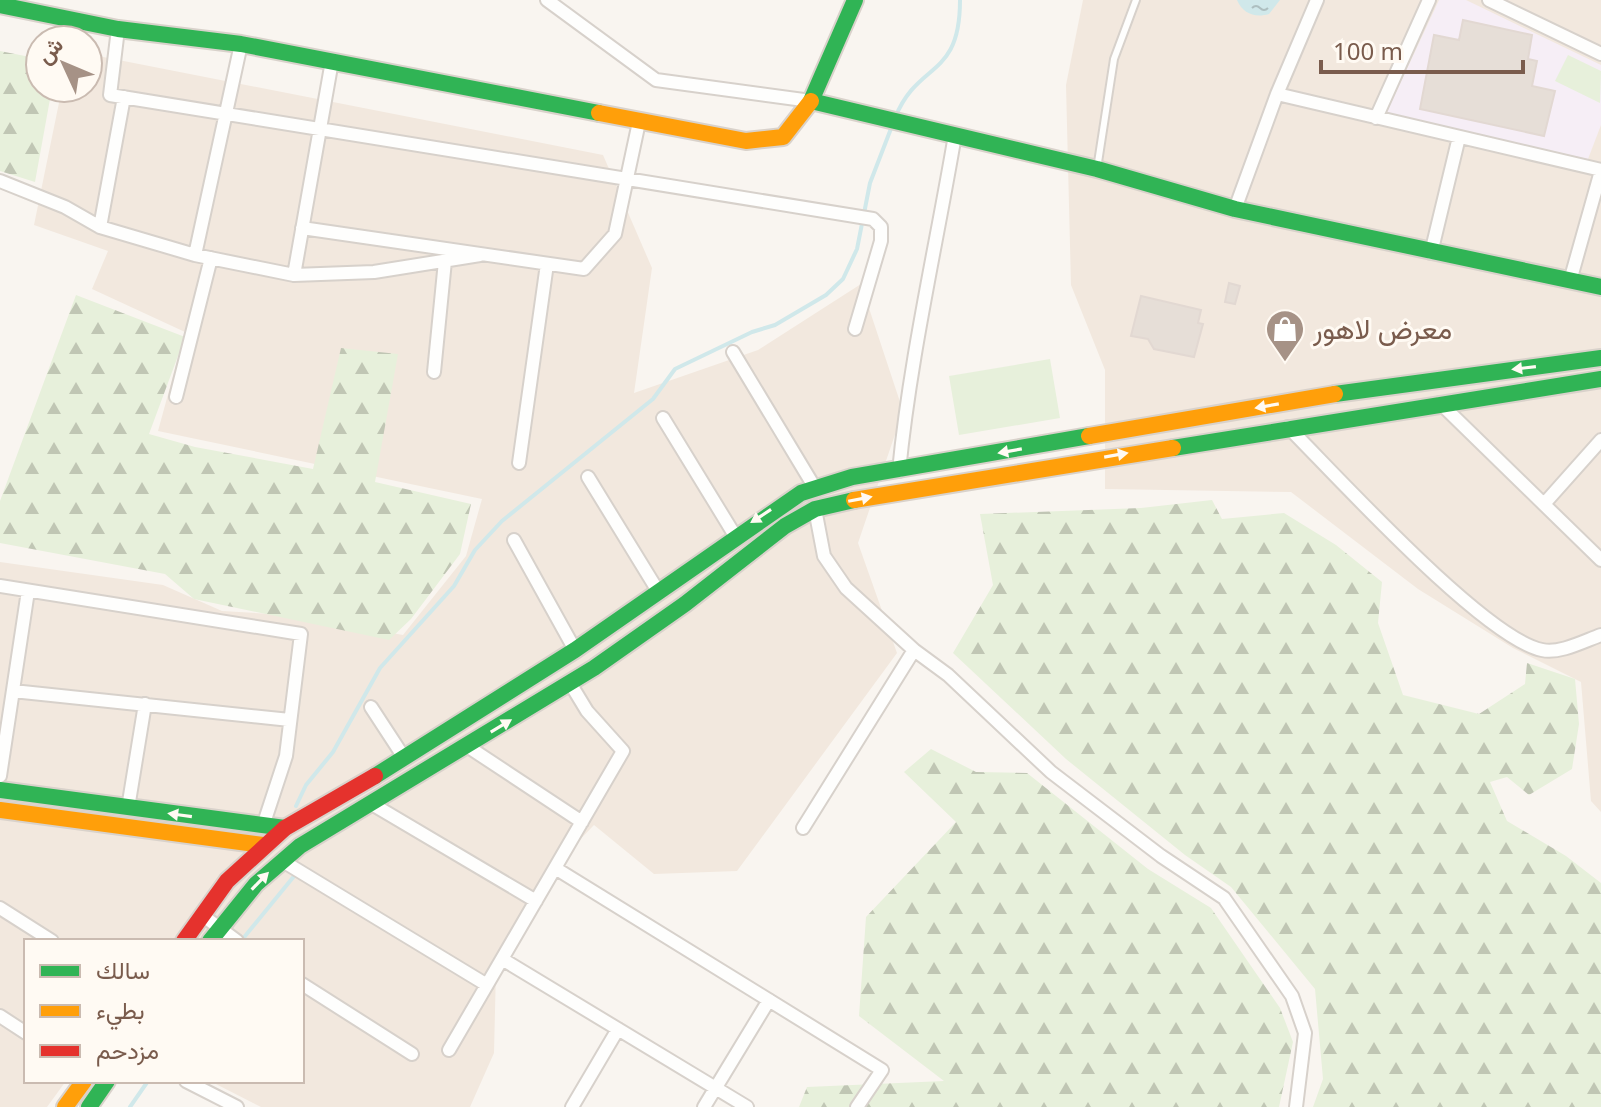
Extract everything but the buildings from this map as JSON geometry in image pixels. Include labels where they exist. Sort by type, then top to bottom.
[{"type":"main road","points":[[0,5],[118,29],[241,44],[746,141],[772,141],[788,132],[811,101],[855,0]]},
{"type":"main road","points":[[811,101],[1097,169],[1235,209],[1601,287]]},
{"type":"main road","points":[[185,939],[227,881],[285,828],[405,759],[575,650],[734,534],[779,505],[815,488],[852,477],[1367,389],[1601,358]]},
{"type":"main road","points":[[224,937],[281,860],[570,683],[685,604],[785,526],[815,509],[1149,449],[1601,379]]},
{"type":"main road","points":[[1148,427],[1149,449]]},
{"type":"main road","points":[[556,662],[570,683]]},
{"type":"main road","points":[[0,790],[285,828]]},
{"type":"main road","points":[[97,822],[99,804]]},
{"type":"main road","points":[[0,810],[263,845]]},
{"type":"main road","points":[[65,1107],[83,1083]]},
{"type":"main road","points":[[89,1107],[106,1083]]},
{"type":"street","points":[[547,0],[656,80],[811,101]]},
{"type":"street","points":[[1235,209],[1277,94],[1317,0]]},
{"type":"street","points":[[1376,118],[1429,0]]},
{"type":"street","points":[[1489,0],[1601,54]]},
{"type":"street","points":[[118,29],[110,95],[873,219],[881,227],[881,241],[855,329]]},
{"type":"street","points":[[195,255],[241,44]]},
{"type":"street","points":[[294,275],[317,129],[332,61]]},
{"type":"street","points":[[1277,94],[1601,171],[1570,281]]},
{"type":"street","points":[[100,227],[124,97]]},
{"type":"street","points":[[302,228],[584,269],[615,234],[639,122]]},
{"type":"street","points":[[899,471],[911,368],[933,268],[955,135]]},
{"type":"street","points":[[1431,253],[1459,137]]},
{"type":"street","points":[[0,181],[65,207],[100,227],[195,255],[294,275],[374,272],[480,255]]},
{"type":"street","points":[[176,397],[211,258]]},
{"type":"street","points":[[434,372],[445,261]]},
{"type":"street","points":[[519,463],[547,264]]},
{"type":"street","points":[[733,352],[815,488]]},
{"type":"street","points":[[1440,403],[1601,560]]},
{"type":"street","points":[[663,418],[734,534]]},
{"type":"street","points":[[1288,427],[1410,549],[1497,625],[1535,648],[1547,651],[1601,635]]},
{"type":"street","points":[[1544,504],[1601,440]]},
{"type":"street","points":[[588,477],[658,591]]},
{"type":"street","points":[[815,509],[824,556],[836,578],[914,650],[948,675],[1051,772],[1161,856],[1224,898],[1292,996],[1305,1033],[1296,1107]]},
{"type":"street","points":[[514,540],[575,650]]},
{"type":"street","points":[[0,586],[301,634],[286,756],[263,826]]},
{"type":"street","points":[[0,776],[28,591]]},
{"type":"street","points":[[803,828],[914,650]]},
{"type":"street","points":[[449,1050],[623,751],[587,711],[570,683]]},
{"type":"street","points":[[13,691],[290,720]]},
{"type":"street","points":[[128,808],[145,704]]},
{"type":"street","points":[[371,707],[405,759]]},
{"type":"street","points":[[467,746],[582,822]]},
{"type":"street","points":[[372,804],[536,901]]},
{"type":"street","points":[[281,860],[487,985]]},
{"type":"street","points":[[555,868],[882,1070],[857,1107]]},
{"type":"street","points":[[0,908],[49,939]]},
{"type":"street","points":[[202,915],[224,937]]},
{"type":"street","points":[[502,959],[747,1107]]},
{"type":"street","points":[[304,985],[412,1054]]},
{"type":"street","points":[[704,1107],[769,1000]]},
{"type":"street","points":[[0,1016],[24,1032]]},
{"type":"street","points":[[572,1107],[618,1029]]},
{"type":"street","points":[[190,1083],[237,1107]]},
{"type":"lane","points":[[1097,169],[1114,59],[1136,0]]},
{"type":"shaded area","points":[[1083,0],[1601,0],[1601,812],[1591,801],[1581,682],[1513,648],[1418,589],[1291,492],[1105,489],[1105,370],[1071,285],[1066,85]]},
{"type":"shaded area","points":[[1439,0],[1466,0],[1601,65],[1601,125],[1588,159],[1386,114]]},
{"type":"shaded area","points":[[104,57],[603,155],[652,268],[634,393],[758,350],[861,284],[903,411],[858,543],[897,653],[737,871],[654,874],[594,825],[547,874],[496,969],[494,1053],[470,1107],[261,1107],[214,1083],[304,1083],[304,939],[24,939],[24,1083],[65,1083],[47,1107],[0,1107],[0,562],[163,585],[222,611],[290,615],[403,635],[466,556],[482,499],[158,431],[185,332],[92,289],[108,251],[34,225],[59,104],[104,104]]},
{"type":"green space","points":[[0,51],[24,56],[24,104],[49,104],[35,182],[0,171]]},
{"type":"green space","points":[[1568,55],[1601,71],[1600,103],[1555,81]]},
{"type":"green space","points":[[76,295],[185,337],[149,434],[195,447],[313,469],[341,348],[398,354],[375,482],[471,504],[460,554],[411,619],[389,640],[194,599],[165,574],[0,543],[0,501]]},
{"type":"green space","points":[[1050,359],[1060,418],[959,435],[949,376]]},
{"type":"green space","points":[[1212,500],[1222,519],[1284,513],[1336,545],[1382,582],[1378,623],[1403,695],[1479,714],[1525,684],[1527,663],[1575,679],[1579,724],[1572,769],[1529,795],[1507,777],[1490,782],[1507,821],[1566,856],[1601,883],[1601,1107],[1313,1107],[1323,1079],[1315,989],[1231,887],[1185,855],[1066,759],[953,653],[993,585],[980,514],[1141,508]]},
{"type":"green space","points":[[931,749],[976,772],[1027,773],[1148,869],[1211,908],[1280,1008],[1293,1042],[1279,1107],[799,1107],[807,1087],[944,1081],[859,1016],[866,917],[956,822],[904,772]]},
{"type":"water","points":[[1237,0],[1280,0],[1269,14],[1259,15],[1246,12]]},
{"type":"waterway","points":[[895,118],[904,100],[945,57],[953,44],[960,0]]},
{"type":"waterway","points":[[296,806],[306,785],[333,752],[380,668],[454,586],[475,550],[502,521],[653,399],[675,369],[752,332],[775,325],[826,295],[843,279],[857,249],[870,183],[892,126]]},
{"type":"waterway","points":[[243,939],[295,875]]},
{"type":"waterway","points":[[130,1107],[147,1083]]},
{"type":"traffic: fast","points":[[855,0],[811,101],[1097,169],[1235,209],[1601,287]]},
{"type":"traffic: fast","points":[[0,5],[118,29],[241,44],[599,113]]},
{"type":"traffic: fast","points":[[1335,394],[1601,358]]},
{"type":"traffic: fast","points":[[1173,448],[1601,379]]},
{"type":"traffic: fast","points":[[375,776],[575,650],[801,493],[852,477],[1089,436]]},
{"type":"traffic: fast","points":[[212,939],[256,884],[300,846],[594,668],[685,604],[785,526],[815,509],[854,500]]},
{"type":"traffic: fast","points":[[0,790],[285,828]]},
{"type":"traffic: fast","points":[[89,1107],[106,1083]]},
{"type":"traffic: slow","points":[[599,113],[746,141],[783,137],[811,101]]},
{"type":"traffic: slow","points":[[1089,436],[1335,394]]},
{"type":"traffic: slow","points":[[854,500],[1173,448]]},
{"type":"traffic: slow","points":[[0,810],[263,845]]},
{"type":"traffic: slow","points":[[65,1107],[83,1083]]},
{"type":"traffic: jam","points":[[185,939],[227,881],[285,828],[375,776]]},
{"type":"place","name":"معرض لاهور","points":[[1285,363]]}]
